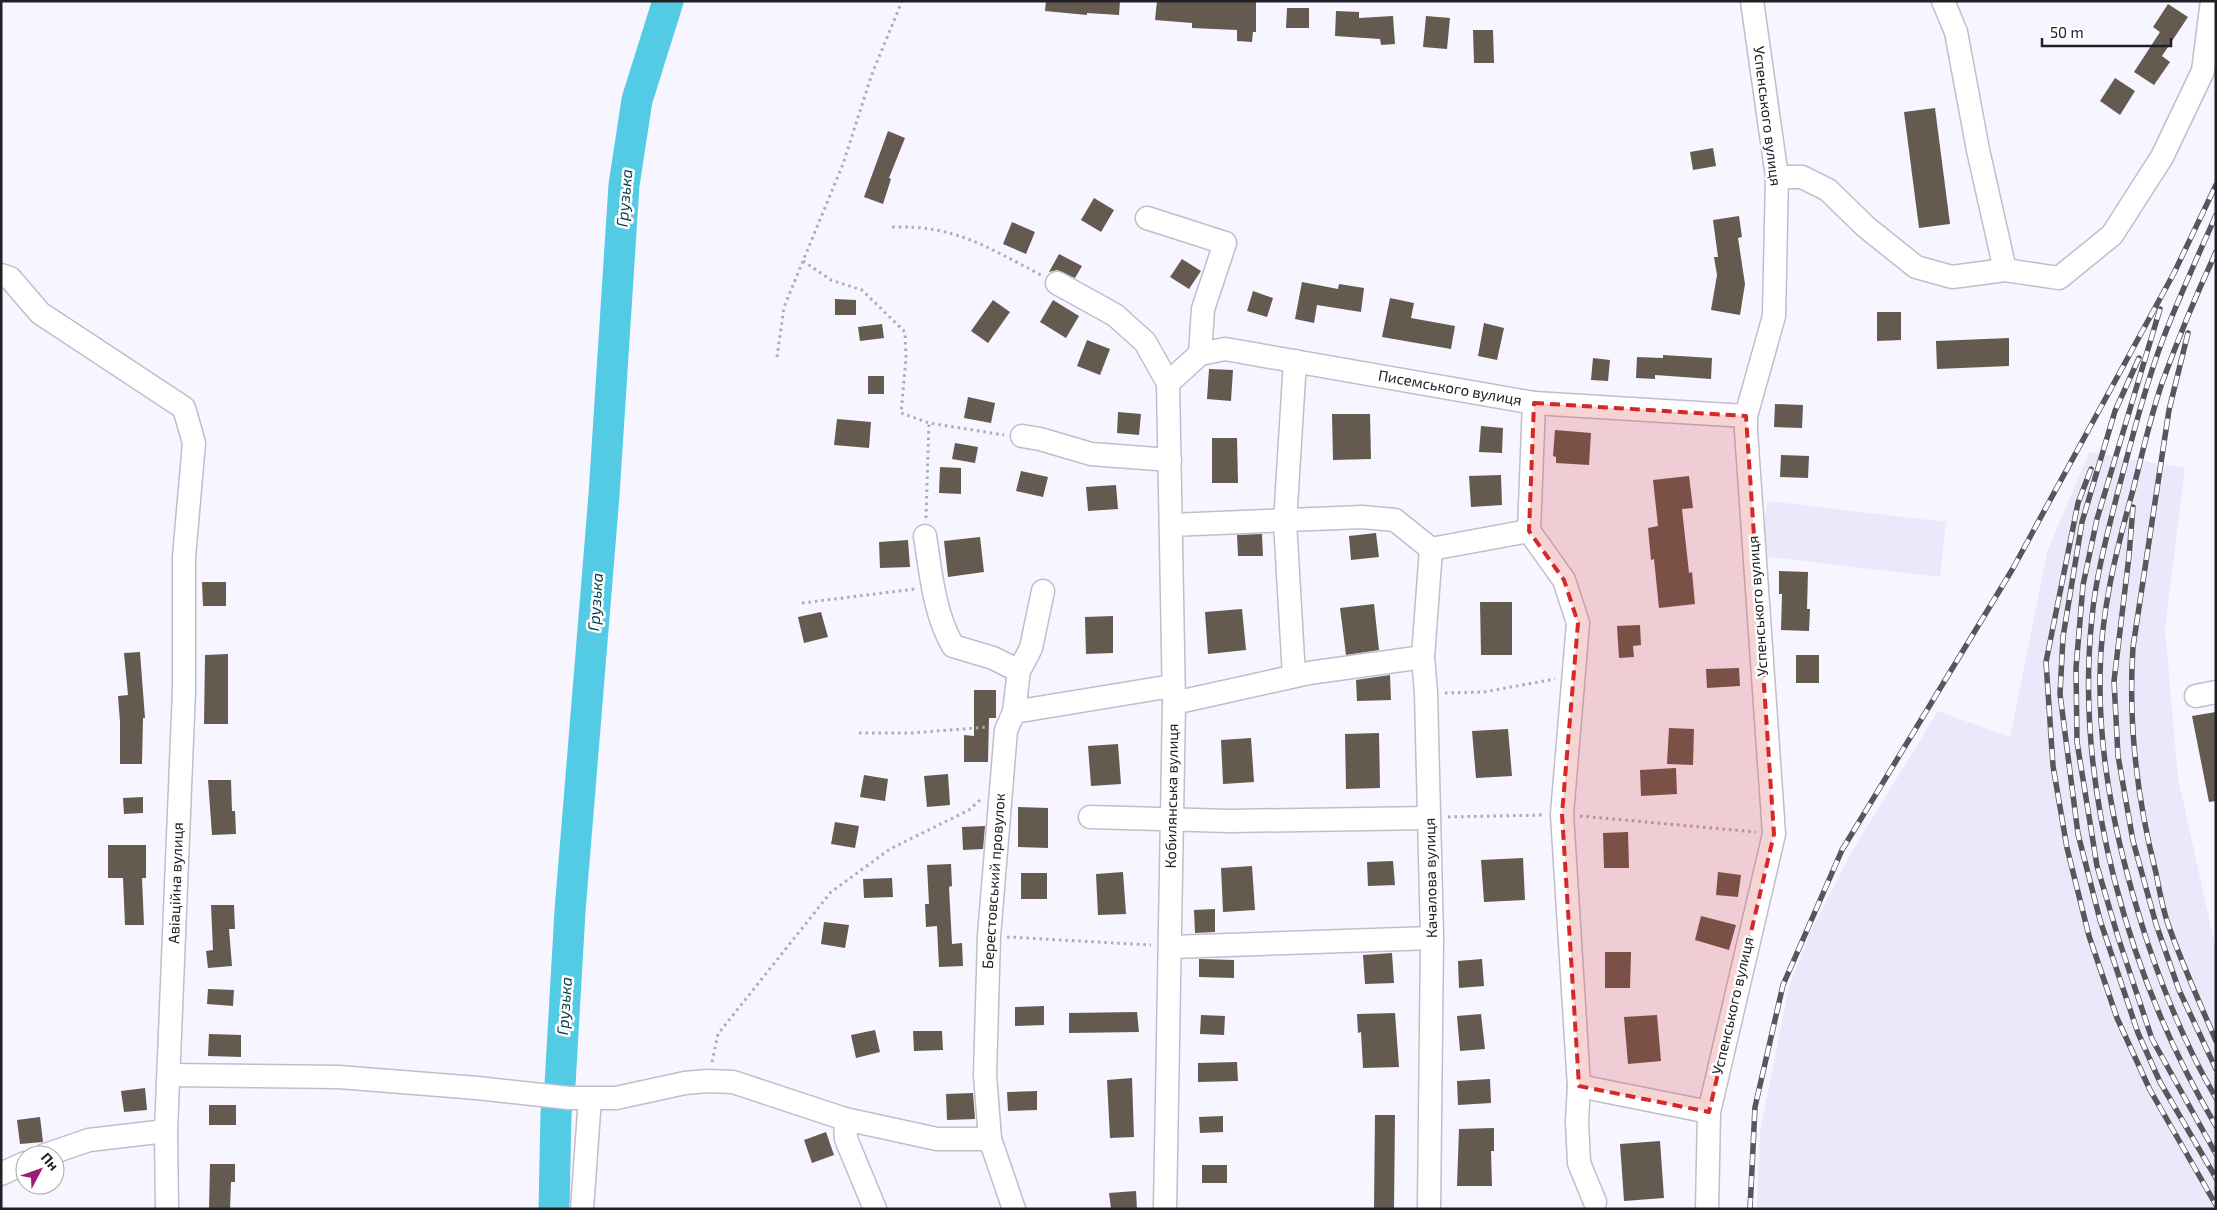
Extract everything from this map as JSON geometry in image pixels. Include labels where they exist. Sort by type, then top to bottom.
[{"type":"street","name":"Успенського вулиця","points":[[1707,1209],[1709,1112],[1774,834],[1746,416],[1774,316],[1777,177],[1752,1]]},
{"type":"street","points":[[1943,1],[1956,32],[1978,150],[2004,270]]},
{"type":"street","points":[[1777,177],[1802,177],[1828,190],[1866,227],[1916,267],[1952,276],[2004,270],[2059,278],[2112,235],[2162,157],[2204,71],[2212,1]]},
{"type":"street","points":[[1057,284],[1115,315],[1145,342],[1168,383],[1200,354],[1203,309],[1225,243],[1147,218]]},
{"type":"street","name":"Авіаційна вулиця","points":[[1,275],[10,278],[40,313],[184,408],[194,443],[184,557],[184,690],[166,1131],[168,1209]]},
{"type":"street","name":"Писемського вулиця","points":[[1200,354],[1226,349],[1534,403],[1746,416]]},
{"type":"street","points":[[1294,676],[1285,522],[1295,361]]},
{"type":"street","name":"Кобилянська вулиця","points":[[1165,1209],[1171,947],[1173,694],[1168,383]]},
{"type":"street","points":[[1534,403],[1529,531],[1564,580],[1578,623],[1562,814],[1579,1086],[1577,1120],[1579,1163],[1595,1202]]},
{"type":"street","points":[[1022,436],[1091,454],[1170,460]]},
{"type":"street","points":[[1171,525],[1285,522],[1362,517],[1395,520],[1431,549],[1529,531]]},
{"type":"street","points":[[925,536],[942,628],[953,646],[993,658],[1019,671],[1031,648],[1043,591]]},
{"type":"street","name":"Качалова вулиця","points":[[1429,1209],[1432,938],[1426,693],[1423,658],[1431,549]]},
{"type":"street","points":[[1010,721],[1173,694],[1423,658]]},
{"type":"street","name":"Берестовський провулок","points":[[1014,1209],[990,1139],[985,1075],[989,936],[1001,782],[1019,671]]},
{"type":"street","points":[[1090,817],[1171,821],[1429,818]]},
{"type":"street","points":[[1171,947],[1432,938]]},
{"type":"street","points":[[168,1075],[339,1078],[477,1088],[547,1097],[580,1098],[616,1098],[707,1080],[733,1082],[845,1119],[937,1139],[990,1139]]},
{"type":"street","points":[[1579,1086],[1709,1112]]},
{"type":"street","points":[[580,1098],[582,1209]]},
{"type":"street","points":[[845,1119],[846,1139],[875,1209]]},
{"type":"street","points":[[65,1148],[89,1140],[166,1131]]},
{"type":"street","points":[[1,1174],[15,1168]]},
{"type":"path","points":[[777,357],[784,307],[844,164],[872,74],[902,1]]},
{"type":"path","points":[[892,227],[946,231],[975,240],[1057,284]]},
{"type":"path","points":[[803,261],[831,280],[862,290],[905,332],[906,358],[901,413],[929,423],[992,435],[1022,436]]},
{"type":"path","points":[[925,536],[929,423]]},
{"type":"path","points":[[802,603],[933,587]]},
{"type":"path","points":[[1426,693],[1484,692],[1573,676]]},
{"type":"path","points":[[859,733],[910,733],[983,726],[1010,721]]},
{"type":"path","points":[[707,1080],[718,1034],[831,892],[890,849],[969,810],[1001,782]]},
{"type":"path","points":[[1429,818],[1562,814],[1774,834]]},
{"type":"path","points":[[989,936],[1171,947]]},
{"type":"highlighted area","points":[[1534,403],[1746,416],[1774,834],[1709,1112],[1579,1086],[1562,814],[1578,623],[1564,580],[1529,531]]},
{"type":"shaded area","points":[[2089,452],[2185,468],[2165,629],[2178,778],[2216,950],[2216,1209],[1757,1209],[1760,1131],[1789,987],[1808,937],[1852,851],[1938,711],[2010,737],[2047,552]]},
{"type":"shaded area","points":[[1767,501],[1946,522],[1940,577],[1761,556]]},
{"type":"building","points":[[1046,1],[1120,1],[1119,15],[1087,13],[1087,15],[1045,11]]},
{"type":"building","points":[[1157,1],[1256,2],[1256,32],[1253,32],[1252,42],[1237,41],[1237,30],[1192,28],[1192,23],[1155,20]]},
{"type":"building","points":[[2168,4],[2188,17],[2162,56],[2170,62],[2154,85],[2134,72],[2160,32],[2153,27]]},
{"type":"building","points":[[1287,8],[1309,8],[1309,28],[1286,28]]},
{"type":"building","points":[[1336,11],[1359,12],[1359,18],[1393,16],[1395,44],[1381,45],[1380,39],[1335,36]]},
{"type":"building","points":[[1426,16],[1450,18],[1447,49],[1423,47]]},
{"type":"building","points":[[1473,30],[1493,30],[1494,63],[1474,63]]},
{"type":"building","points":[[2115,78],[2135,91],[2120,115],[2100,101]]},
{"type":"building","points":[[1935,108],[1950,224],[1919,228],[1904,112]]},
{"type":"building","points":[[888,131],[905,138],[889,178],[891,179],[883,204],[864,197]]},
{"type":"building","points":[[1713,148],[1716,166],[1693,170],[1690,152]]},
{"type":"building","points":[[1094,198],[1114,210],[1101,232],[1081,220]]},
{"type":"building","points":[[1739,216],[1742,237],[1738,238],[1745,284],[1740,315],[1711,310],[1717,275],[1714,257],[1718,257],[1713,220]]},
{"type":"building","points":[[1012,222],[1035,232],[1026,254],[1003,244]]},
{"type":"building","points":[[1059,254],[1082,266],[1075,278],[1057,270],[1049,272]]},
{"type":"building","points":[[1182,259],[1201,271],[1189,289],[1170,277]]},
{"type":"building","points":[[1302,282],[1338,289],[1339,284],[1364,288],[1361,312],[1317,305],[1314,323],[1295,319]]},
{"type":"building","points":[[1253,291],[1273,298],[1267,317],[1247,311]]},
{"type":"building","points":[[1390,298],[1414,303],[1411,318],[1455,326],[1451,349],[1382,337]]},
{"type":"building","points":[[835,299],[856,300],[856,315],[835,315]]},
{"type":"building","points":[[993,300],[1010,312],[988,343],[971,331]]},
{"type":"building","points":[[1053,300],[1079,316],[1066,338],[1040,322]]},
{"type":"building","points":[[1877,312],[1901,312],[1901,340],[1877,341]]},
{"type":"building","points":[[1484,323],[1504,328],[1497,360],[1478,356]]},
{"type":"building","points":[[882,324],[884,338],[860,341],[858,327]]},
{"type":"building","points":[[2009,338],[2009,366],[1937,369],[1936,341]]},
{"type":"building","points":[[1087,340],[1110,349],[1100,375],[1077,366]]},
{"type":"building","points":[[1663,355],[1712,358],[1711,379],[1655,375],[1655,379],[1636,378],[1637,357],[1663,358]]},
{"type":"building","points":[[1593,358],[1610,360],[1608,381],[1591,380]]},
{"type":"building","points":[[1209,369],[1233,370],[1231,401],[1207,399]]},
{"type":"building","points":[[868,376],[884,376],[884,394],[868,394]]},
{"type":"building","points":[[968,397],[995,403],[991,423],[964,418]]},
{"type":"building","points":[[1775,404],[1803,405],[1802,428],[1774,427]]},
{"type":"building","points":[[1118,412],[1141,414],[1139,435],[1117,433]]},
{"type":"building","points":[[1332,414],[1370,414],[1371,459],[1333,460]]},
{"type":"building","points":[[837,419],[871,422],[869,448],[834,445]]},
{"type":"building","points":[[1481,426],[1503,428],[1502,453],[1479,452]]},
{"type":"building","points":[[1555,430],[1591,433],[1589,465],[1556,463],[1556,457],[1553,456]]},
{"type":"building","points":[[1212,438],[1237,438],[1238,483],[1212,483]]},
{"type":"building","points":[[955,443],[978,447],[975,463],[952,459]]},
{"type":"building","points":[[1781,455],[1809,456],[1808,478],[1780,477]]},
{"type":"building","points":[[940,467],[961,468],[961,494],[939,493]]},
{"type":"building","points":[[1021,471],[1048,477],[1043,497],[1016,491]]},
{"type":"building","points":[[1501,475],[1502,505],[1471,507],[1469,476]]},
{"type":"building","points":[[1689,476],[1693,508],[1682,509],[1689,573],[1692,572],[1695,604],[1659,608],[1654,559],[1651,560],[1648,528],[1658,526],[1653,480]]},
{"type":"building","points":[[1116,485],[1118,509],[1088,511],[1086,487]]},
{"type":"building","points":[[1376,533],[1379,557],[1351,560],[1349,536]]},
{"type":"building","points":[[1262,534],[1263,556],[1238,556],[1237,535]]},
{"type":"building","points":[[980,537],[984,572],[948,577],[944,541]]},
{"type":"building","points":[[908,540],[910,567],[880,568],[879,542]]},
{"type":"building","points":[[1779,571],[1808,572],[1807,609],[1810,609],[1809,631],[1781,630],[1782,594],[1779,594]]},
{"type":"building","points":[[202,582],[226,582],[226,606],[203,606]]},
{"type":"building","points":[[1480,602],[1512,602],[1512,655],[1481,655]]},
{"type":"building","points":[[1374,604],[1379,650],[1346,655],[1340,608]]},
{"type":"building","points":[[1242,609],[1246,650],[1208,654],[1205,612]]},
{"type":"building","points":[[821,612],[828,637],[804,643],[798,617]]},
{"type":"building","points":[[1113,616],[1113,653],[1086,654],[1085,617]]},
{"type":"building","points":[[1640,625],[1641,645],[1633,646],[1634,657],[1619,658],[1617,626]]},
{"type":"building","points":[[140,652],[145,718],[143,718],[142,764],[120,764],[118,696],[128,695],[124,653]]},
{"type":"building","points":[[228,654],[228,724],[204,724],[205,655]]},
{"type":"building","points":[[1796,655],[1819,655],[1819,683],[1796,683]]},
{"type":"building","points":[[1739,668],[1740,686],[1707,688],[1706,669]]},
{"type":"building","points":[[1390,675],[1391,700],[1357,701],[1356,680]]},
{"type":"building","points":[[974,690],[996,690],[996,718],[989,718],[988,762],[964,762],[964,735],[974,736]]},
{"type":"building","points":[[2216,712],[2216,801],[2209,802],[2192,716]]},
{"type":"building","points":[[1669,728],[1694,729],[1693,765],[1667,764]]},
{"type":"building","points":[[1508,729],[1512,776],[1476,778],[1472,731]]},
{"type":"building","points":[[1379,733],[1380,788],[1346,789],[1345,734]]},
{"type":"building","points":[[1251,738],[1254,782],[1223,784],[1221,740]]},
{"type":"building","points":[[1118,744],[1121,784],[1091,786],[1088,746]]},
{"type":"building","points":[[1676,768],[1677,794],[1641,796],[1640,770]]},
{"type":"building","points":[[948,774],[950,805],[927,807],[924,776]]},
{"type":"building","points":[[864,775],[888,779],[885,801],[860,797]]},
{"type":"building","points":[[208,780],[231,780],[232,811],[235,811],[236,834],[212,835]]},
{"type":"building","points":[[143,797],[143,813],[124,814],[123,798]]},
{"type":"building","points":[[1018,807],[1048,808],[1048,848],[1018,847]]},
{"type":"building","points":[[835,822],[859,826],[855,848],[831,844]]},
{"type":"building","points":[[985,826],[983,849],[963,850],[962,827]]},
{"type":"building","points":[[1628,832],[1629,868],[1604,868],[1603,833]]},
{"type":"building","points":[[108,845],[146,845],[146,878],[142,878],[144,925],[125,925],[123,878],[108,878]]},
{"type":"building","points":[[1523,858],[1525,900],[1484,902],[1481,860]]},
{"type":"building","points":[[1393,861],[1395,885],[1368,886],[1367,862]]},
{"type":"building","points":[[951,864],[952,886],[949,887],[952,944],[962,943],[963,966],[939,967],[937,926],[926,927],[925,904],[929,904],[927,865]]},
{"type":"building","points":[[1252,866],[1255,910],[1223,912],[1221,868]]},
{"type":"building","points":[[1123,872],[1126,914],[1098,915],[1096,874]]},
{"type":"building","points":[[1718,872],[1741,875],[1738,897],[1716,895]]},
{"type":"building","points":[[1021,873],[1047,873],[1047,899],[1021,899]]},
{"type":"building","points":[[892,878],[893,897],[864,898],[863,879]]},
{"type":"building","points":[[211,905],[234,905],[235,929],[229,929],[232,966],[208,968],[206,951],[213,950]]},
{"type":"building","points":[[1215,909],[1215,932],[1195,933],[1194,910]]},
{"type":"building","points":[[1701,916],[1736,925],[1729,950],[1695,940]]},
{"type":"building","points":[[824,922],[849,925],[845,948],[821,944]]},
{"type":"building","points":[[1605,952],[1631,952],[1630,988],[1605,988]]},
{"type":"building","points":[[1392,953],[1394,983],[1365,984],[1363,955]]},
{"type":"building","points":[[1199,959],[1234,960],[1234,978],[1199,977]]},
{"type":"building","points":[[1482,959],[1484,986],[1459,988],[1458,961]]},
{"type":"building","points":[[208,989],[234,990],[233,1006],[207,1004]]},
{"type":"building","points":[[1044,1006],[1044,1025],[1015,1026],[1015,1007]]},
{"type":"building","points":[[1137,1012],[1139,1032],[1069,1033],[1069,1013]]},
{"type":"building","points":[[1395,1013],[1399,1067],[1363,1068],[1361,1032],[1358,1033],[1357,1014]]},
{"type":"building","points":[[1481,1014],[1485,1049],[1460,1051],[1457,1016]]},
{"type":"building","points":[[1201,1015],[1225,1016],[1224,1035],[1200,1034]]},
{"type":"building","points":[[1657,1015],[1661,1061],[1628,1064],[1624,1017]]},
{"type":"building","points":[[875,1030],[880,1052],[856,1058],[851,1035]]},
{"type":"building","points":[[913,1031],[942,1031],[943,1050],[914,1051]]},
{"type":"building","points":[[209,1034],[241,1035],[241,1057],[208,1056]]},
{"type":"building","points":[[1237,1062],[1238,1081],[1198,1082],[1198,1063]]},
{"type":"building","points":[[1132,1078],[1134,1137],[1110,1138],[1107,1080]]},
{"type":"building","points":[[1490,1079],[1491,1103],[1458,1105],[1457,1081]]},
{"type":"building","points":[[145,1088],[147,1110],[124,1112],[121,1091]]},
{"type":"building","points":[[1037,1091],[1037,1110],[1008,1111],[1007,1092]]},
{"type":"building","points":[[973,1093],[975,1119],[947,1120],[946,1094]]},
{"type":"building","points":[[209,1105],[236,1105],[236,1125],[209,1125]]},
{"type":"building","points":[[1375,1115],[1395,1115],[1394,1209],[1374,1209]]},
{"type":"building","points":[[1223,1116],[1223,1132],[1200,1133],[1199,1117]]},
{"type":"building","points":[[40,1117],[43,1142],[20,1144],[17,1120]]},
{"type":"building","points":[[1494,1128],[1494,1151],[1491,1151],[1492,1186],[1457,1186],[1459,1129]]},
{"type":"building","points":[[826,1132],[834,1155],[812,1163],[804,1140]]},
{"type":"building","points":[[1660,1141],[1664,1198],[1624,1201],[1620,1144]]},
{"type":"building","points":[[210,1164],[235,1164],[235,1182],[231,1182],[230,1209],[209,1209]]},
{"type":"building","points":[[1202,1165],[1227,1165],[1227,1183],[1202,1183]]},
{"type":"building","points":[[1136,1191],[1137,1209],[1111,1209],[1109,1193]]},
{"type":"waterway","name":"Грузька","points":[[554,1209],[556,1113],[560,1085],[570,911],[604,495],[624,185],[637,100],[668,1]]},
{"type":"railway","points":[[1750,1209],[1755,1107],[1783,985],[1842,850],[2012,570],[2174,273],[2216,185]]},
{"type":"railway","points":[[2216,215],[2163,339],[2133,436],[2109,525],[2096,586],[2092,617],[2089,682],[2092,748],[2100,814],[2115,880],[2134,946],[2157,1009],[2185,1069],[2216,1126]]},
{"type":"railway","points":[[2216,252],[2174,350],[2150,423],[2110,583],[2103,631],[2100,678],[2103,746],[2107,779],[2120,846],[2138,912],[2162,984],[2186,1042],[2216,1098]]},
{"type":"railway","points":[[2160,309],[2097,519],[2083,585],[2076,668],[2077,742],[2097,866],[2152,1039],[2216,1154]]},
{"type":"railway","points":[[2188,333],[2169,410],[2133,647],[2133,732],[2139,789],[2149,845],[2167,921],[2216,1041]]},
{"type":"railway","points":[[2139,358],[2115,411],[2082,522],[2063,637],[2060,694],[2078,834],[2100,920],[2138,1033],[2160,1082],[2216,1178]]},
{"type":"railway","points":[[2091,469],[2078,503],[2046,662],[2053,766],[2067,848],[2089,936],[2117,1018],[2150,1090],[2216,1205]]},
{"type":"railway","points":[[2133,507],[2114,681],[2118,756],[2133,841],[2156,924],[2179,990],[2216,1069]]}]
